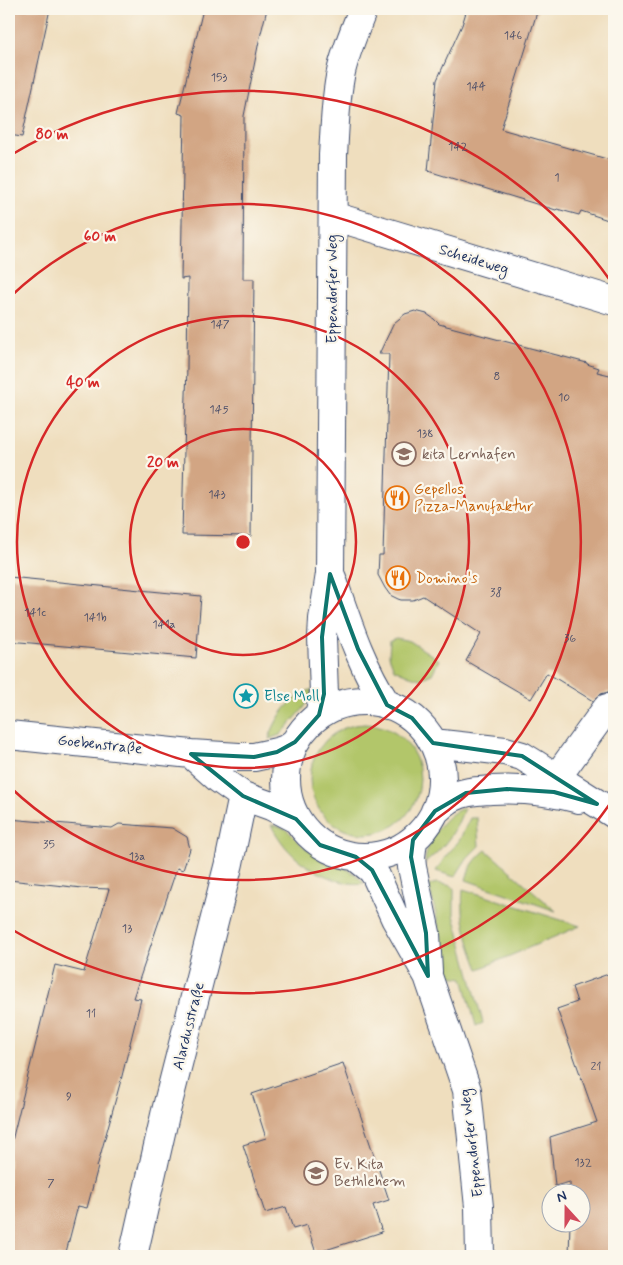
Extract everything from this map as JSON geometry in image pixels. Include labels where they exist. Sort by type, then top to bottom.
[{"type":"street","name":"Eppendorfer Weg","points":[[319,715],[324,694],[322,637],[330,574],[333,154],[335,111],[341,73],[363,9]]},
{"type":"street","name":"Scheideweg","points":[[333,216],[614,301]]},
{"type":"street","name":"Eppendorfer Weg","points":[[330,574],[358,649],[373,683],[387,705]]},
{"type":"street","name":"Eppendorfer Weg","points":[[352,702],[374,702],[387,705],[400,710],[412,718],[433,743],[441,765],[442,778],[441,792],[435,811],[425,828],[413,840],[387,854],[372,857],[356,857],[334,852],[320,845],[303,829],[296,819],[289,802],[286,786],[286,768],[291,750],[306,727],[319,715],[335,706],[352,702]]},
{"type":"street","points":[[557,777],[607,708]]},
{"type":"street","name":"Goebenstraße","points":[[9,735],[191,754],[254,757],[286,749],[295,742]]},
{"type":"street","points":[[433,743],[505,752],[522,756],[606,809]]},
{"type":"street","points":[[191,754],[219,779],[243,796],[272,806],[296,819]]},
{"type":"street","points":[[435,811],[455,796],[466,793],[507,789],[554,792],[606,809]]},
{"type":"street","name":"Alardusstraße","points":[[133,1256],[165,1115],[229,863],[243,796]]},
{"type":"street","name":"Eppendorfer Weg","points":[[413,840],[412,867],[426,933],[428,976]]},
{"type":"street","name":"Eppendorfer Weg","points":[[356,857],[372,870],[376,876],[395,918],[428,976],[467,1090],[479,1208],[480,1256]]},
{"type":"highlighted area","points":[[330,574],[358,649],[387,705],[412,718],[433,743],[522,756],[597,804],[554,792],[507,789],[466,793],[435,811],[413,840],[411,857],[426,933],[428,976],[372,870],[356,857],[320,845],[296,819],[243,796],[191,754],[254,757],[277,752],[295,742],[319,715],[324,694],[322,637]]},
{"type":"green space","points":[[396,638],[410,641],[439,660],[432,674],[420,679],[394,669],[389,656],[390,640]]},
{"type":"green space","points":[[313,689],[304,708],[285,730],[280,735],[269,739],[285,709],[297,697]]},
{"type":"green space","points":[[365,724],[386,728],[404,740],[416,758],[420,779],[416,800],[404,818],[386,830],[365,834],[344,830],[326,818],[314,800],[310,779],[314,758],[326,740],[344,728]]},
{"type":"green space","points":[[464,808],[449,838],[425,863],[429,846],[437,830],[449,816]]},
{"type":"green space","points":[[470,818],[477,818],[479,846],[467,858],[455,877],[436,871],[459,841]]},
{"type":"green space","points":[[271,825],[286,829],[318,858],[330,864],[343,867],[355,874],[364,883],[355,884],[335,880],[315,871],[292,854]]},
{"type":"green space","points":[[486,850],[556,911],[466,880],[473,863]]},
{"type":"green space","points":[[437,883],[452,886],[454,889],[454,915],[483,1023],[476,1026],[463,978],[450,976],[429,885]]},
{"type":"green space","points":[[463,889],[580,926],[479,969],[466,930],[462,899]]},
{"type":"building","points":[[9,9],[50,9],[22,137],[9,135]]},
{"type":"building","points":[[203,9],[267,9],[244,116],[243,279],[254,279],[251,536],[182,535],[188,278],[181,279],[184,115],[178,113]]},
{"type":"building","points":[[467,9],[538,9],[501,129],[614,161],[614,222],[581,211],[579,215],[556,210],[428,171],[437,80],[462,25]]},
{"type":"building","points":[[415,311],[427,314],[439,324],[587,363],[599,368],[597,372],[614,376],[614,695],[608,692],[601,694],[593,701],[547,673],[531,699],[466,661],[481,634],[423,596],[413,600],[401,600],[390,595],[378,575],[379,555],[383,555],[389,354],[379,354],[394,323],[405,314]]},
{"type":"building","points":[[9,577],[201,596],[196,658],[9,641]]},
{"type":"building","points":[[9,819],[112,828],[119,824],[172,828],[187,837],[190,849],[183,870],[177,868],[133,998],[141,999],[121,1080],[87,1208],[78,1206],[65,1256],[9,1256],[9,1153],[55,965],[84,972],[109,889],[9,880]]},
{"type":"building","points":[[614,972],[614,1256],[569,1256],[570,1232],[590,1232],[590,1182],[555,1182],[550,1137],[597,1122],[557,1009],[577,1002],[572,987]]},
{"type":"building","name":"Ev. Kita Bethlehem","points":[[343,1063],[389,1200],[373,1205],[382,1232],[316,1253],[307,1225],[293,1229],[286,1207],[265,1213],[243,1145],[266,1138],[252,1094]]},
{"type":"place","name":"kita Lernhafen","points":[[404,454]]},
{"type":"place","name":"Gepellos Pizza-Manufaktur","points":[[397,498]]},
{"type":"place","name":"Domino's","points":[[398,578]]},
{"type":"place","name":"Else Moll","points":[[246,696]]},
{"type":"place","name":"Ev. Kita Bethlehem","points":[[316,1173]]}]
